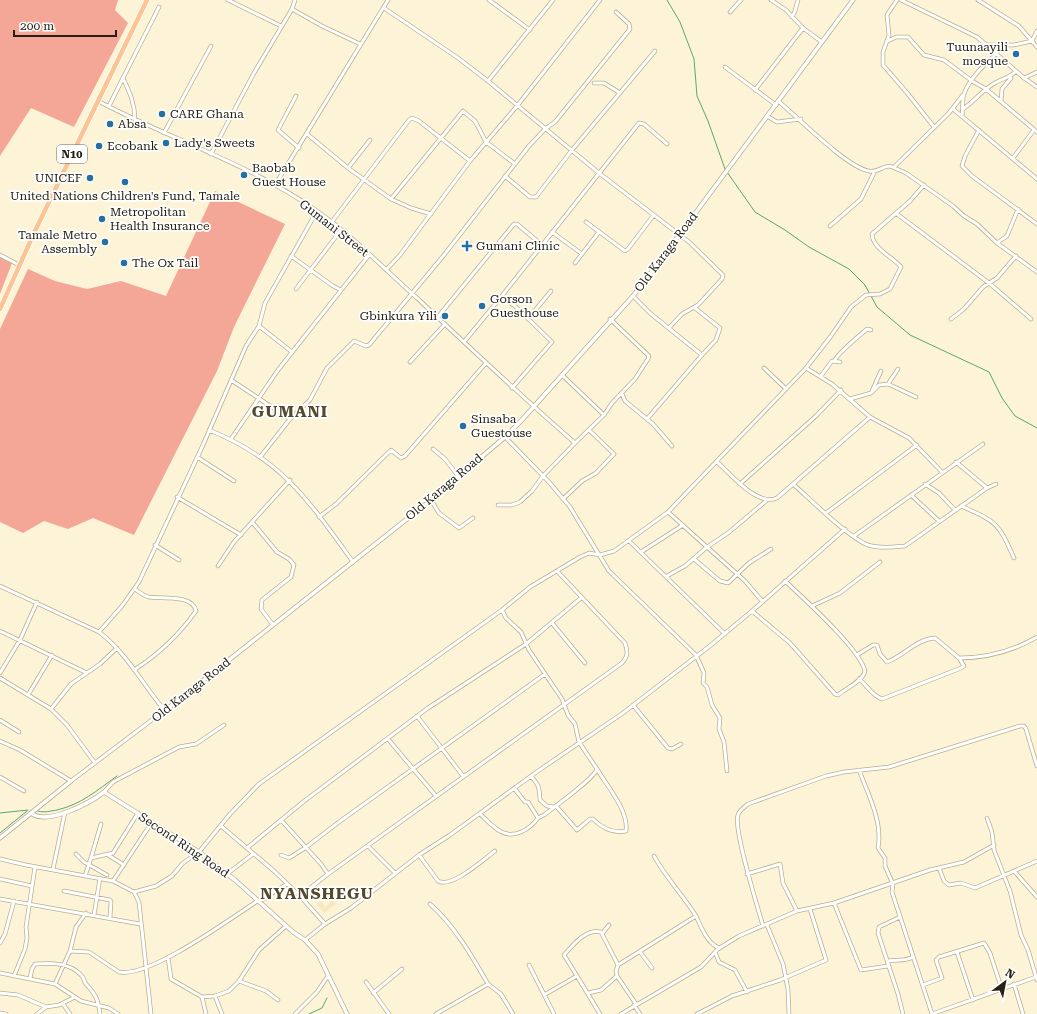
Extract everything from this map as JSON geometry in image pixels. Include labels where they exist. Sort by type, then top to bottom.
[{"type":"highway","name":"N10","points":[[0,309],[19,265],[147,0]]},
{"type":"street","points":[[228,0],[234,1],[281,26]]},
{"type":"street","points":[[211,154],[281,26],[292,9],[295,0]]},
{"type":"street","points":[[275,185],[308,134],[360,44],[388,0]]},
{"type":"street","points":[[489,0],[530,30]]},
{"type":"street","points":[[488,81],[553,0]]},
{"type":"street","points":[[386,270],[400,255],[470,161],[517,106],[599,1],[594,0]]},
{"type":"street","points":[[730,12],[740,0]]},
{"type":"street","points":[[771,0],[786,10],[803,28],[822,42]]},
{"type":"street","points":[[792,17],[798,0]]},
{"type":"street","name":"Old Karaga Road","points":[[0,838],[95,763],[166,710],[353,562],[431,500],[505,437],[562,375],[610,319],[633,296],[680,236],[853,0]]},
{"type":"street","points":[[897,0],[887,15],[888,41],[883,52],[883,65],[934,127]]},
{"type":"street","points":[[902,0],[956,26],[986,44],[1024,78],[1037,87]]},
{"type":"street","points":[[978,0],[1019,26],[1037,47]]},
{"type":"street","points":[[109,106],[159,7]]},
{"type":"street","points":[[384,8],[458,58],[488,81],[599,173],[680,236],[723,274],[722,279],[695,308],[682,314],[669,328]]},
{"type":"street","points":[[292,9],[322,26],[360,44]]},
{"type":"street","points":[[261,456],[290,419],[310,400],[327,368],[344,352],[350,343],[357,341],[366,346],[369,345],[449,250],[505,176],[545,129],[555,122],[630,29],[629,24],[616,12]]},
{"type":"street","points":[[755,90],[803,28]]},
{"type":"street","points":[[1032,41],[1037,31]]},
{"type":"street","points":[[888,41],[896,37],[908,37],[924,55],[944,60],[972,81],[986,89],[1036,131],[1013,158]]},
{"type":"street","points":[[986,44],[1014,45],[1032,41]]},
{"type":"street","points":[[164,133],[211,46]]},
{"type":"street","points":[[505,176],[533,198],[655,52]]},
{"type":"street","points":[[894,167],[953,109],[972,81],[997,53]]},
{"type":"street","points":[[725,67],[755,90],[801,119],[831,147],[863,169],[875,171],[886,166],[894,167],[906,172],[953,206],[964,216],[977,224],[997,243],[1037,272]]},
{"type":"street","points":[[1001,101],[1002,89],[1016,71]]},
{"type":"street","points":[[1024,78],[1037,72]]},
{"type":"street","points":[[963,109],[986,89],[1000,80],[1011,77]]},
{"type":"street","points":[[122,78],[132,96],[135,107],[135,120]]},
{"type":"street","points":[[594,83],[604,83],[620,93]]},
{"type":"street","points":[[132,96],[136,93]]},
{"type":"street","points":[[962,116],[963,95]]},
{"type":"street","points":[[296,96],[278,130],[299,148]]},
{"type":"street","name":"Gumani Street","points":[[98,101],[135,120],[275,185],[317,211],[386,270],[512,388],[575,443]]},
{"type":"street","points":[[953,109],[1037,179]]},
{"type":"street","points":[[391,199],[464,111],[475,121],[486,142],[515,164]]},
{"type":"street","points":[[767,116],[778,122],[801,119]]},
{"type":"street","points":[[331,223],[412,118],[419,121],[470,161]]},
{"type":"street","points":[[464,342],[639,123],[644,124],[666,144]]},
{"type":"street","points":[[979,130],[965,156],[962,166],[972,176],[1037,224]]},
{"type":"street","points":[[308,134],[348,168],[391,199],[411,208],[431,214]]},
{"type":"street","points":[[348,168],[370,140]]},
{"type":"street","points":[[830,226],[861,199],[875,171]]},
{"type":"street","points":[[134,892],[160,883],[199,852],[230,814],[259,784],[502,610],[530,587],[557,570],[589,553],[600,555],[614,550],[629,541],[668,512],[806,368],[851,307],[866,294],[880,294],[893,285],[901,267],[876,245],[872,239],[872,234],[897,214],[924,185]]},
{"type":"street","points":[[997,243],[1007,236],[1018,209]]},
{"type":"street","points":[[99,632],[135,589],[197,457],[230,380],[246,346],[258,326],[265,303],[317,211]]},
{"type":"street","points":[[897,214],[989,283],[1031,319]]},
{"type":"street","points":[[586,222],[625,251],[653,216]]},
{"type":"street","points":[[437,318],[514,224],[517,224],[542,245]]},
{"type":"street","points":[[296,289],[341,230]]},
{"type":"street","points":[[552,232],[582,254]]},
{"type":"street","points":[[575,263],[599,232]]},
{"type":"street","points":[[0,255],[19,265]]},
{"type":"street","points":[[231,439],[258,396],[369,255]]},
{"type":"street","points":[[291,256],[341,290]]},
{"type":"street","points":[[951,318],[964,309],[982,287],[997,278],[1016,256]]},
{"type":"street","points":[[528,319],[552,291]]},
{"type":"street","points":[[633,296],[651,314],[702,355]]},
{"type":"street","points":[[501,297],[528,319],[552,342],[512,388]]},
{"type":"street","points":[[647,419],[716,340],[720,328],[695,308]]},
{"type":"street","points":[[498,505],[512,505],[520,502],[532,491],[543,476],[575,443],[590,431],[643,367],[648,356],[610,319]]},
{"type":"street","points":[[410,362],[445,324]]},
{"type":"street","points":[[258,326],[292,352]]},
{"type":"street","points":[[821,376],[829,364],[836,360],[837,356],[846,346],[850,345],[867,329],[871,330]]},
{"type":"street","points":[[836,360],[840,362]]},
{"type":"street","points":[[319,516],[350,491],[391,450],[401,458],[404,456],[486,363]]},
{"type":"street","points":[[764,368],[786,389]]},
{"type":"street","points":[[806,368],[821,376],[841,390],[870,417],[904,434],[917,445],[942,472]]},
{"type":"street","points":[[888,384],[898,368]]},
{"type":"street","points":[[871,393],[881,371]]},
{"type":"street","points":[[562,375],[604,415]]},
{"type":"street","points":[[230,380],[258,396],[290,419]]},
{"type":"street","points":[[850,399],[871,393],[879,385],[888,384],[916,397]]},
{"type":"street","points":[[741,483],[810,421],[841,390]]},
{"type":"street","points":[[622,394],[625,401],[666,437],[672,446]]},
{"type":"street","points":[[667,576],[694,559],[707,547],[728,533],[767,501],[777,498],[870,417]]},
{"type":"street","points":[[209,430],[231,439],[261,456],[290,480],[307,498],[353,562]]},
{"type":"street","points":[[563,499],[582,481],[596,473],[614,454],[590,431]]},
{"type":"street","points":[[505,437],[563,499],[600,555],[602,563],[608,571],[696,655],[704,673],[703,683],[707,687],[712,705],[720,718],[719,730],[724,742],[727,771]]},
{"type":"street","points":[[854,536],[983,444]]},
{"type":"street","points":[[826,513],[917,445]]},
{"type":"street","points":[[433,449],[445,459],[458,476]]},
{"type":"street","points":[[197,457],[234,482]]},
{"type":"street","points":[[717,462],[753,494],[767,501]]},
{"type":"street","points":[[956,462],[987,488]]},
{"type":"street","points":[[218,566],[241,535],[290,480]]},
{"type":"street","points":[[793,484],[854,536],[867,544],[876,547],[905,546],[987,488],[996,484]]},
{"type":"street","points":[[925,484],[939,493],[955,510]]},
{"type":"street","points":[[911,495],[939,521]]},
{"type":"street","points":[[177,497],[241,535]]},
{"type":"street","points":[[431,500],[439,513],[459,528],[473,518]]},
{"type":"street","points":[[961,506],[988,518],[995,524],[1002,532],[1014,558]]},
{"type":"street","points":[[668,512],[737,576],[745,581],[762,601]]},
{"type":"street","points":[[253,522],[277,552],[289,559],[294,565],[291,577],[262,600],[261,609],[273,625]]},
{"type":"street","points":[[641,552],[683,525]]},
{"type":"street","points":[[306,940],[324,924],[351,908],[419,855],[480,814],[514,788],[579,742],[604,727],[633,705],[725,634],[845,529]]},
{"type":"street","points":[[629,541],[667,576],[725,634]]},
{"type":"street","points":[[155,545],[179,560]]},
{"type":"street","points":[[694,559],[725,584],[731,582],[749,563],[771,549]]},
{"type":"street","points":[[812,606],[840,593],[880,562]]},
{"type":"street","points":[[300,896],[463,776],[622,663],[627,657],[628,651],[624,643],[581,598],[557,570]]},
{"type":"street","points":[[752,610],[790,643],[835,694],[838,694],[859,679],[865,671],[857,655],[812,606],[785,581]]},
{"type":"street","points":[[0,586],[99,632],[118,648],[166,710]]},
{"type":"street","points":[[134,670],[168,645],[196,611],[192,604],[177,598],[148,597],[135,589]]},
{"type":"street","points":[[247,848],[303,802],[418,716],[526,644],[581,598]]},
{"type":"street","points":[[0,673],[20,640],[37,602]]},
{"type":"street","points":[[502,610],[516,628],[519,629],[526,644],[575,724],[579,742],[624,813],[627,825],[626,831],[612,832],[602,827],[593,819],[590,819],[577,830],[555,807],[547,806],[540,800],[541,792],[538,784],[532,776]]},
{"type":"street","points":[[552,622],[585,663]]},
{"type":"street","points":[[0,630],[87,673]]},
{"type":"street","points":[[959,658],[987,657],[1003,652],[1037,637]]},
{"type":"street","points":[[857,655],[872,645],[877,645],[884,661],[887,662],[903,654],[908,648],[935,638],[959,658],[964,666],[882,698],[875,696],[867,685],[859,679]]},
{"type":"street","points":[[51,709],[66,689],[100,664],[118,648]]},
{"type":"street","points":[[28,695],[52,655]]},
{"type":"street","points":[[281,855],[289,858],[306,848],[413,768],[545,674]]},
{"type":"street","points":[[0,678],[51,709],[68,725],[95,763]]},
{"type":"street","points":[[633,705],[668,748],[672,749],[681,744]]},
{"type":"street","points":[[418,716],[441,749],[463,776]]},
{"type":"street","points":[[0,720],[19,732]]},
{"type":"street","points":[[31,813],[38,816],[65,812],[84,806],[104,792],[113,782],[179,747],[196,744],[224,725]]},
{"type":"street","points":[[763,926],[747,874],[737,822],[740,811],[748,804],[826,776],[859,770],[889,767],[1020,726],[1024,726],[1026,729],[1037,766]]},
{"type":"street","points":[[388,739],[436,796]]},
{"type":"street","points":[[0,740],[20,750],[71,782]]},
{"type":"street","points":[[480,814],[500,832],[511,836],[528,828],[538,818],[555,807],[588,781],[596,773],[597,769]]},
{"type":"street","points":[[859,770],[878,823],[880,839],[878,848],[885,858],[885,866],[893,884],[892,892],[932,1014],[1002,990],[1036,976],[1028,950],[1021,935],[1004,874],[997,858],[987,818]]},
{"type":"street","points":[[0,777],[24,791]]},
{"type":"street","points":[[514,788],[524,802],[528,802],[538,818]]},
{"type":"street","name":"Second Ring Road","points":[[104,792],[199,852],[258,900],[286,926],[306,940],[318,954],[347,1014]]},
{"type":"street","points":[[53,869],[65,812]]},
{"type":"street","points":[[92,858],[113,853],[138,814]]},
{"type":"street","points":[[280,820],[321,864],[328,874]]},
{"type":"street","points":[[113,881],[152,822]]},
{"type":"street","points":[[85,876],[88,864],[92,858],[101,824]]},
{"type":"street","points":[[221,826],[300,896],[324,924]]},
{"type":"street","points":[[621,1014],[701,967],[719,948],[728,942],[767,924],[797,911],[834,903],[939,868],[964,862],[994,845]]},
{"type":"street","points":[[368,846],[395,873]]},
{"type":"street","points":[[419,855],[438,881],[449,883],[457,879],[495,851]]},
{"type":"street","points":[[76,854],[88,864],[107,875]]},
{"type":"street","points":[[227,874],[253,854]]},
{"type":"street","points":[[108,855],[124,865]]},
{"type":"street","points":[[654,856],[665,876],[678,888],[696,916],[703,932],[714,946],[719,948]]},
{"type":"street","points":[[0,859],[113,881],[134,892],[139,902],[140,924],[151,1014]]},
{"type":"street","points":[[939,868],[944,881],[949,885],[961,883],[971,888],[982,886],[1004,874],[1037,861]]},
{"type":"street","points":[[747,874],[780,864],[784,883],[797,911]]},
{"type":"street","points":[[14,976],[26,949],[26,927],[35,867]]},
{"type":"street","points":[[1014,870],[1037,897]]},
{"type":"street","points":[[94,914],[100,878]]},
{"type":"street","points":[[0,879],[32,886]]},
{"type":"street","points":[[70,951],[88,952],[119,972],[145,967],[193,944],[258,900],[268,898],[271,894],[287,884]]},
{"type":"street","points":[[885,887],[892,892]]},
{"type":"street","points":[[64,891],[110,900],[110,917]]},
{"type":"street","points":[[0,899],[94,914],[140,924]]},
{"type":"street","points":[[0,943],[5,934],[14,901]]},
{"type":"street","points":[[834,903],[860,970],[888,966]]},
{"type":"street","points":[[430,904],[444,916],[488,984],[500,994],[513,1014]]},
{"type":"street","points":[[697,1014],[732,996],[747,992],[827,959],[810,909]]},
{"type":"street","points":[[56,984],[70,951],[76,927],[86,913]]},
{"type":"street","points":[[640,1014],[617,976],[616,971],[618,965],[696,916]]},
{"type":"street","points":[[900,917],[879,927],[878,930],[903,1014]]},
{"type":"street","points":[[767,924],[783,964],[788,989],[789,1014]]},
{"type":"street","points":[[602,934],[609,925]]},
{"type":"street","points":[[168,957],[171,979],[202,998],[215,996],[232,989],[239,981],[256,953],[286,926]]},
{"type":"street","points":[[600,1014],[564,955],[579,939],[590,933],[598,931],[602,934],[618,965]]},
{"type":"street","points":[[923,985],[942,978],[936,960],[939,957],[983,943],[986,944],[1002,990]]},
{"type":"street","points":[[640,952],[652,968]]},
{"type":"street","points":[[715,952],[719,962],[735,970],[747,992]]},
{"type":"street","points":[[957,952],[973,1000]]},
{"type":"street","points":[[888,961],[894,960],[900,962],[913,957]]},
{"type":"street","points":[[30,978],[32,968],[35,964],[49,963],[63,965],[80,974],[86,984],[94,991],[100,1014]]},
{"type":"street","points":[[529,965],[554,1014]]},
{"type":"street","points":[[373,993],[402,970]]},
{"type":"street","points":[[0,975],[30,978],[56,984],[75,997],[109,1008],[118,1014]]},
{"type":"street","points":[[294,1014],[317,992],[328,976]]},
{"type":"street","points":[[544,995],[577,976]]},
{"type":"street","points":[[588,993],[601,990],[617,976]]},
{"type":"street","points":[[239,981],[266,991],[278,1000]]},
{"type":"street","points":[[366,982],[388,1014]]},
{"type":"street","points":[[436,1014],[488,984]]},
{"type":"street","points":[[1014,984],[1023,1014]]},
{"type":"street","points":[[0,993],[18,995],[46,1007]]},
{"type":"street","points":[[215,996],[222,1014]]},
{"type":"street","points":[[37,1014],[46,1007],[63,1004],[75,997]]},
{"type":"street","points":[[202,998],[206,1014]]},
{"type":"street","points":[[63,1004],[70,1014]]},
{"type":"street","points":[[0,1013],[6,1014]]},
{"type":"shaded area","points":[[0,0],[118,0],[115,10],[128,23],[74,127],[31,108],[0,156]]},
{"type":"shaded area","points":[[215,191],[285,224],[234,327],[217,371],[134,535],[93,518],[68,529],[44,521],[23,533],[0,522],[0,329],[28,269],[55,281],[87,289],[121,281],[166,296]]},
{"type":"shaded area","name":"Gumani Clinic","points":[[470,239],[474,242],[468,252],[462,247]]},
{"type":"shaded area","points":[[0,257],[12,263],[0,294]]},
{"type":"shaded area","points":[[329,894],[336,904],[324,913],[317,904],[321,901],[325,907],[330,903],[325,897]]},
{"type":"waterway","points":[[667,0],[680,22],[694,59],[697,96],[708,121],[725,169]]},
{"type":"waterway","points":[[727,172],[755,212],[785,230],[809,247],[849,269],[865,285],[877,307],[910,335],[989,372],[1002,398],[1015,416],[1037,428]]},
{"type":"waterway","points":[[38,811],[45,812],[57,810],[81,801],[117,776]]},
{"type":"waterway","points":[[0,813],[28,810]]},
{"type":"waterway","points":[[0,833],[27,811]]},
{"type":"waterway","points":[[309,1014],[322,1008],[327,998]]},
{"type":"place","name":"Tuunaayili mosque","points":[[1016,54]]},
{"type":"place","name":"CARE Ghana","points":[[162,114]]},
{"type":"place","name":"Absa","points":[[110,124]]},
{"type":"place","name":"Lady's Sweets","points":[[166,143]]},
{"type":"place","name":"Ecobank","points":[[99,146]]},
{"type":"place","name":"Baobab Guest House","points":[[244,175]]},
{"type":"place","name":"UNICEF","points":[[90,178]]},
{"type":"place","name":"United Nations Children's Fund, Tamale","points":[[125,182]]},
{"type":"place","name":"Metropolitan Health Insurance","points":[[102,219]]},
{"type":"place","name":"Tamale Metro Assembly","points":[[105,242]]},
{"type":"place","name":"Gumani Clinic","points":[[467,246]]},
{"type":"place","name":"The Ox Tail","points":[[124,263]]},
{"type":"place","name":"Gorson Guesthouse","points":[[482,306]]},
{"type":"place","name":"Gbinkura Yili","points":[[445,316]]},
{"type":"place","name":"Sinsaba Guestouse","points":[[463,426]]},
{"type":"district","name":"GUMANI","points":[[290,411]]},
{"type":"district","name":"NYANSHEGU","points":[[317,893]]}]
